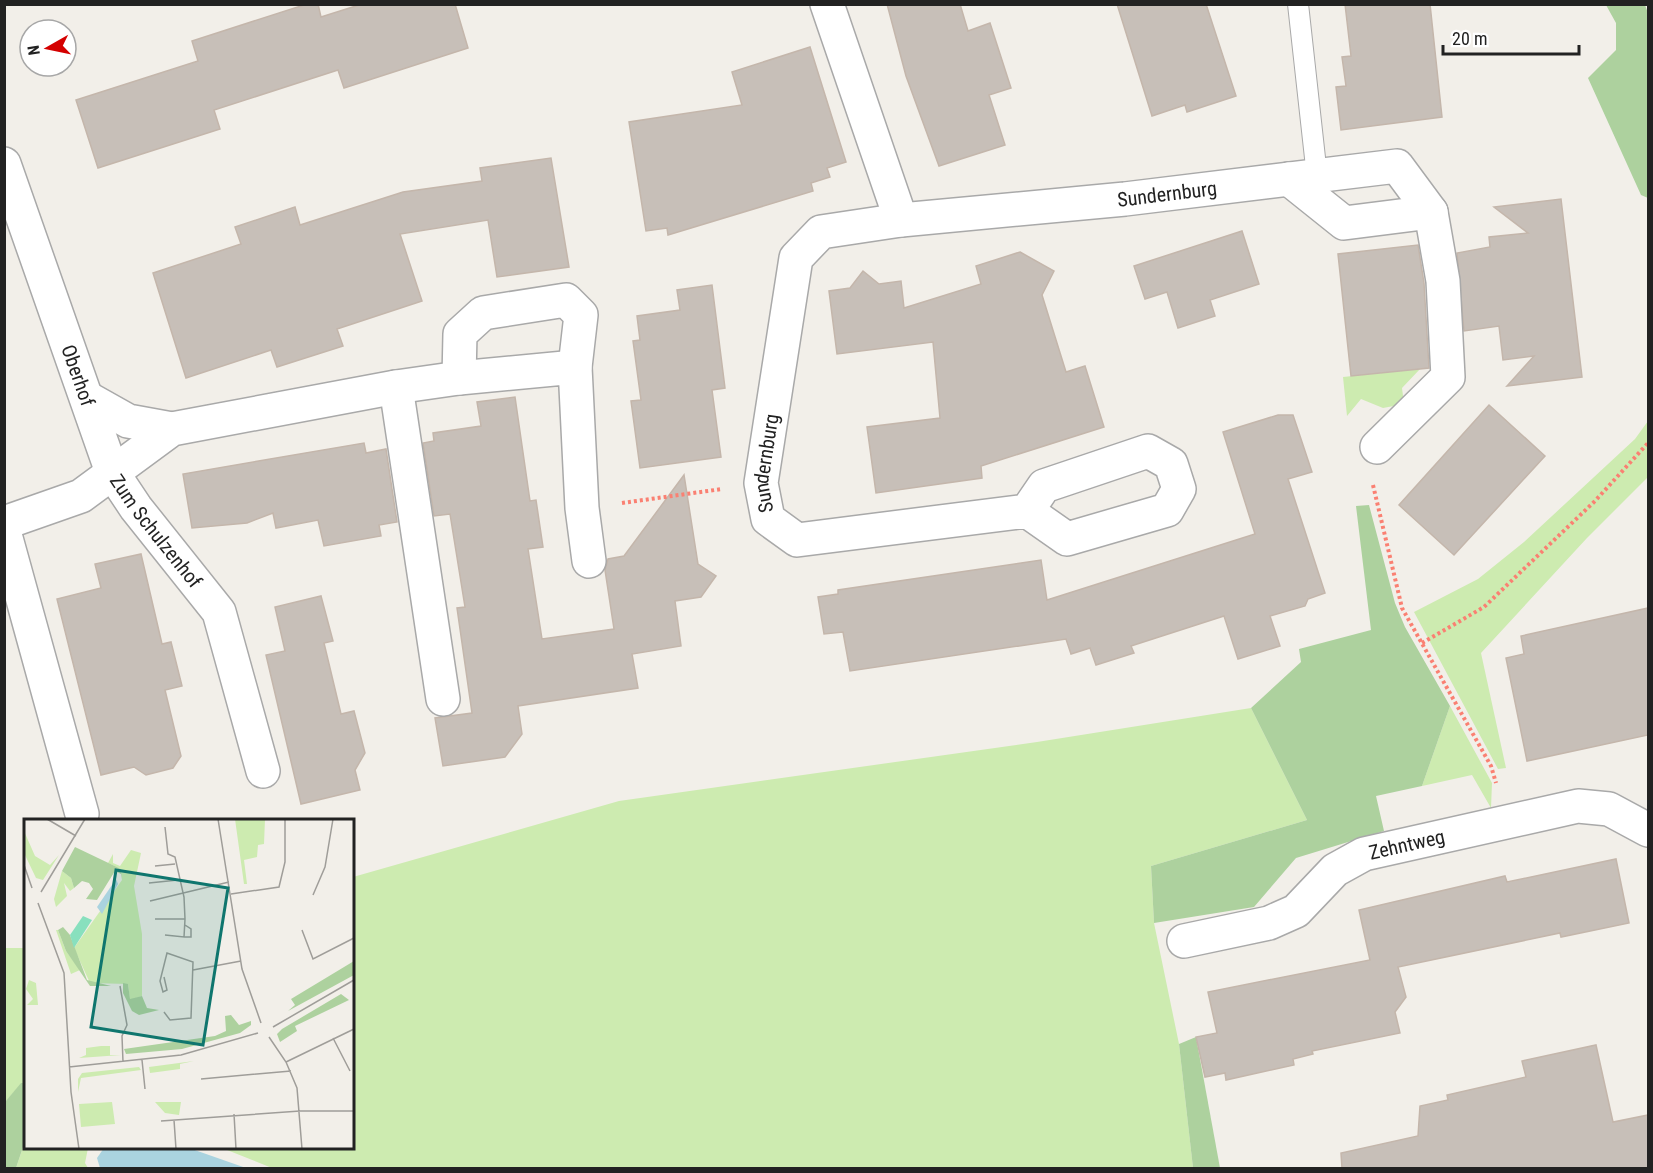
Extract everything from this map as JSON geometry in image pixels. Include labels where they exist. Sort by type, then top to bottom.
[{"type":"street","points":[[827,4],[901,220]]},
{"type":"street","name":"Oberhof","points":[[4,164],[112,472]]},
{"type":"street","name":"Sundernburg","points":[[1027,511],[988,518],[797,540],[768,519],[761,483],[796,258],[821,232],[901,220],[1125,199],[1397,166],[1431,212],[1443,281],[1448,377],[1377,447]]},
{"type":"street","points":[[1303,177],[1344,223],[1431,212]]},
{"type":"street","points":[[459,378],[460,334],[483,313],[566,300],[581,315],[575,367],[582,508],[589,561]]},
{"type":"street","name":"Zum Schulzenhof","points":[[263,771],[219,612],[136,508],[112,472],[172,429],[396,387],[459,378],[575,367]]},
{"type":"street","points":[[396,387],[443,699]]},
{"type":"street","points":[[87,398],[128,421],[172,429]]},
{"type":"street","points":[[4,523],[81,496],[112,472]]},
{"type":"street","points":[[4,531],[82,814]]},
{"type":"street","name":"Zehntweg","points":[[1184,941],[1269,923],[1296,911],[1335,870],[1364,854],[1578,806],[1609,809],[1648,830]]},
{"type":"lane","points":[[1298,4],[1303,177]]},
{"type":"path","points":[[1422,643],[1484,607],[1595,501],[1648,443]]},
{"type":"path","points":[[1377,447],[1372,483],[1402,608],[1491,766],[1506,822]]},
{"type":"path","points":[[582,508],[761,483]]},
{"type":"green space","points":[[1606,5],[1645,5],[1648,13],[1648,198],[1641,195],[1588,78],[1616,50],[1616,23]]},
{"type":"green space","points":[[1420,369],[1402,388],[1404,404],[1383,408],[1361,399],[1347,416],[1343,377]]},
{"type":"green space","points":[[1648,421],[1648,477],[1587,538],[1481,653],[1506,768],[1498,769],[1414,612],[1478,579],[1524,542],[1635,439]]},
{"type":"green space","points":[[1369,505],[1395,603],[1405,627],[1450,706],[1422,786],[1376,796],[1384,831],[1296,858],[1254,907],[1154,923],[1151,866],[1307,820],[1251,708],[1301,662],[1299,649],[1371,630],[1356,506]]},
{"type":"green space","points":[[1450,706],[1492,783],[1491,808],[1472,775],[1422,786]]},
{"type":"green space","points":[[1251,708],[1307,820],[1151,866],[1154,923],[1179,1044],[1193,1168],[272,1168],[224,1149],[354,1149],[354,877],[619,801],[1037,742]]},
{"type":"green space","points":[[5,948],[24,948],[24,1083],[5,1102]]},
{"type":"green space","points":[[1196,1037],[1220,1168],[1193,1168],[1179,1044]]},
{"type":"green space","points":[[21,1083],[24,1083],[24,1144],[16,1168],[5,1168],[5,1102]]},
{"type":"green space","points":[[24,1144],[24,1149],[88,1149],[85,1163],[88,1168],[16,1168]]},
{"type":"water","points":[[103,1149],[192,1149],[246,1168],[100,1168],[97,1158]]},
{"type":"building","points":[[307,4],[318,4],[321,17],[362,4],[455,4],[468,48],[344,88],[338,70],[214,110],[220,129],[98,168],[76,100],[198,61],[192,41]]},
{"type":"building","points":[[887,4],[960,4],[968,31],[990,23],[1011,88],[989,95],[1005,145],[939,166],[906,76]]},
{"type":"building","points":[[1117,4],[1206,4],[1236,96],[1187,112],[1185,105],[1152,116]]},
{"type":"building","points":[[1345,4],[1430,4],[1442,117],[1341,130],[1336,87],[1346,86],[1342,57],[1351,56]]},
{"type":"building","points":[[810,47],[846,162],[827,168],[830,177],[811,183],[813,191],[668,235],[667,228],[646,231],[629,122],[742,105],[732,72]]},
{"type":"building","points":[[551,158],[569,267],[497,277],[488,220],[400,234],[422,301],[337,329],[343,346],[277,367],[271,350],[186,378],[153,273],[241,244],[235,227],[295,207],[300,225],[403,192],[482,181],[480,168]]},
{"type":"building","points":[[1561,199],[1582,377],[1507,386],[1534,356],[1503,360],[1499,326],[1464,331],[1457,253],[1490,247],[1489,237],[1528,233],[1494,207]]},
{"type":"building","points":[[1242,231],[1259,284],[1210,300],[1215,316],[1178,328],[1167,292],[1145,299],[1134,266]]},
{"type":"building","points":[[1418,245],[1424,283],[1429,368],[1351,376],[1338,254]]},
{"type":"building","points":[[1020,252],[1054,271],[1042,295],[1066,372],[1085,366],[1104,427],[981,466],[982,478],[876,493],[867,427],[940,418],[933,342],[837,354],[829,291],[850,288],[863,271],[879,284],[901,281],[904,308],[981,284],[976,266]]},
{"type":"building","points":[[712,285],[725,388],[712,390],[721,457],[640,468],[631,401],[641,400],[633,341],[640,340],[637,316],[680,310],[677,290]]},
{"type":"building","points":[[515,397],[530,501],[536,500],[543,547],[528,549],[542,639],[614,629],[605,570],[608,559],[624,556],[684,475],[698,564],[716,576],[701,597],[675,601],[681,646],[632,654],[638,688],[518,706],[522,734],[505,757],[443,766],[435,718],[472,713],[457,608],[465,607],[450,514],[434,516],[423,443],[434,441],[433,433],[481,426],[477,402]]},
{"type":"building","points":[[1489,405],[1545,456],[1454,555],[1399,505]]},
{"type":"building","points":[[1278,415],[1293,415],[1312,472],[1288,479],[1325,593],[1308,599],[1305,606],[1270,616],[1280,646],[1238,659],[1224,616],[1131,646],[1134,653],[1096,665],[1090,648],[1071,654],[1066,639],[850,671],[843,632],[824,634],[818,597],[838,594],[838,590],[1041,560],[1047,600],[1255,534],[1223,432]]},
{"type":"building","points":[[364,443],[366,453],[386,449],[397,522],[379,525],[381,536],[324,546],[318,520],[276,528],[273,513],[247,523],[192,528],[183,474]]},
{"type":"building","points":[[141,554],[162,644],[171,642],[182,686],[165,690],[181,756],[173,768],[146,775],[134,767],[101,775],[57,599],[101,588],[95,564]]},
{"type":"building","points":[[321,596],[333,641],[324,643],[341,714],[354,711],[365,753],[355,770],[360,790],[301,804],[266,655],[285,651],[275,607]]},
{"type":"building","points":[[1648,608],[1648,735],[1527,761],[1506,658],[1524,654],[1521,636]]},
{"type":"building","points":[[1616,859],[1629,923],[1561,937],[1560,933],[1398,967],[1406,997],[1395,1012],[1400,1033],[1312,1051],[1313,1054],[1293,1059],[1294,1065],[1226,1080],[1225,1073],[1205,1077],[1196,1037],[1217,1033],[1208,992],[1370,960],[1359,910],[1505,876],[1507,882]]},
{"type":"building","points":[[1596,1045],[1613,1122],[1648,1115],[1648,1168],[1342,1168],[1341,1153],[1418,1136],[1420,1106],[1448,1100],[1447,1095],[1526,1077],[1522,1061]]}]
